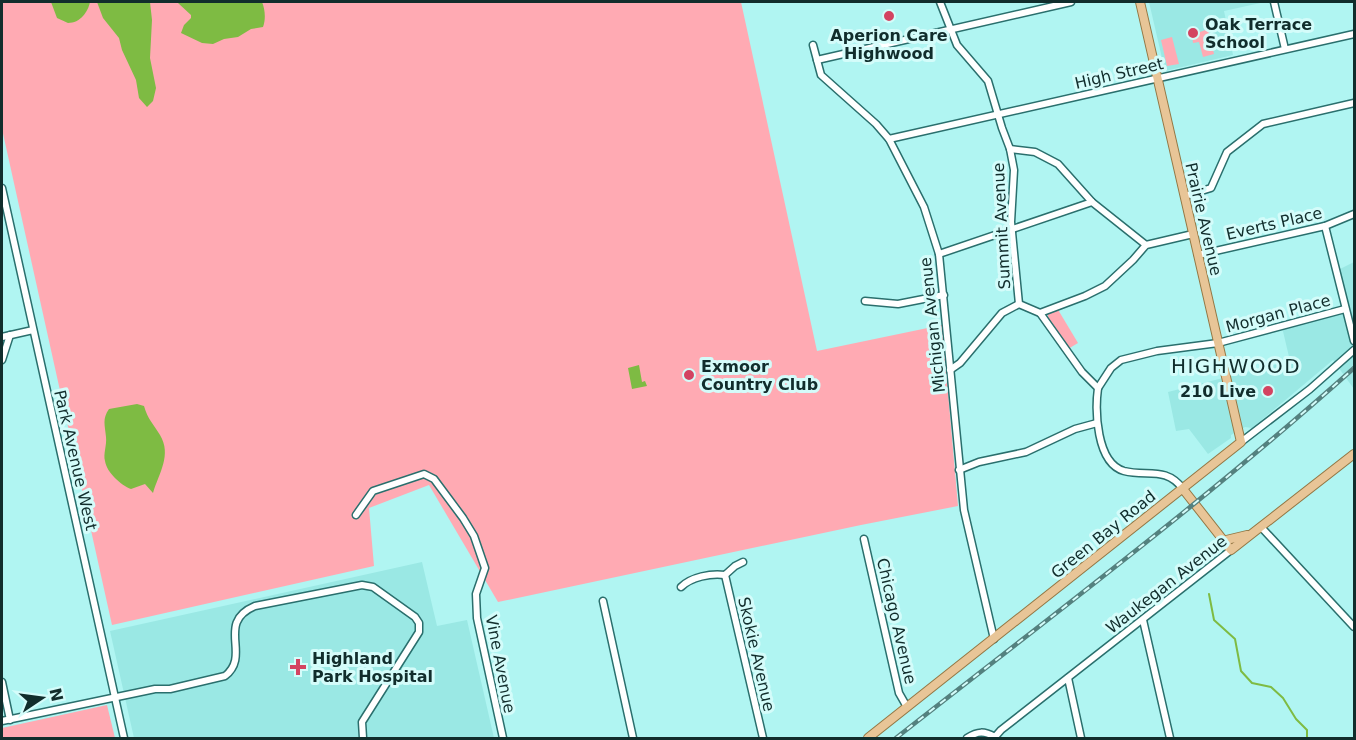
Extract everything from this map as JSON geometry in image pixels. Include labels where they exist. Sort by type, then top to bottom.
[{"type":"main road","name":"Prairie Avenue","points":[[1140,2],[1241,442]]},
{"type":"main road","name":"Green Bay Road","points":[[868,738],[1241,442]]},
{"type":"main road","name":"Waukegan Avenue","points":[[1231,550],[1354,454]]},
{"type":"main road","points":[[1183,489],[1231,550]]},
{"type":"main road","points":[[1222,541],[1258,529]]},
{"type":"street","name":"Summit Avenue","points":[[940,2],[957,45],[988,81],[1010,149],[1014,183],[1011,205],[1018,304]]},
{"type":"street","points":[[817,60],[1071,2]]},
{"type":"street","points":[[1274,2],[1285,49]]},
{"type":"street","name":"High Street","points":[[889,139],[1354,34]]},
{"type":"street","name":"Michigan Avenue","points":[[813,45],[821,75],[889,139],[924,207],[939,254],[964,510],[994,639]]},
{"type":"street","points":[[1185,196],[1211,188],[1227,152],[1257,127],[1354,103]]},
{"type":"street","points":[[1010,149],[1035,152],[1058,164],[1092,202],[1146,244]]},
{"type":"street","name":"Park Avenue West","points":[[2,188],[124,738]]},
{"type":"street","points":[[939,254],[1092,202]]},
{"type":"street","name":"Everts Place","points":[[1198,255],[1325,226],[1354,214]]},
{"type":"street","points":[[1325,226],[1354,341]]},
{"type":"street","points":[[1040,313],[1096,292],[1133,260],[1146,244],[1193,234]]},
{"type":"street","points":[[865,301],[904,303],[944,295]]},
{"type":"street","points":[[950,370],[960,363],[1002,313],[1018,304],[1040,313],[1082,372],[1098,388]]},
{"type":"street","name":"Morgan Place","points":[[1218,343],[1346,309]]},
{"type":"street","points":[[2,337],[33,330]]},
{"type":"street","points":[[2,360],[10,335]]},
{"type":"street","points":[[1183,489],[1170,476],[1121,470],[1107,455],[1100,442],[1097,423],[1098,388],[1111,368],[1121,360],[1150,352],[1218,343]]},
{"type":"street","name":"Green Bay Road","points":[[1241,442],[1310,389],[1354,350]]},
{"type":"street","points":[[959,471],[979,462],[1026,452],[1075,429],[1097,423]]},
{"type":"street","name":"Vine Avenue","points":[[356,515],[373,491],[424,474],[434,479],[474,536],[485,568],[476,594],[477,618],[503,738]]},
{"type":"street","points":[[1258,529],[1354,627]]},
{"type":"street","name":"Chicago Avenue","points":[[864,539],[899,693],[907,707]]},
{"type":"street","name":"Waukegan Avenue","points":[[995,738],[1231,550]]},
{"type":"street","points":[[681,587],[687,581],[712,574],[725,575],[743,562]]},
{"type":"street","name":"Skokie Avenue","points":[[725,575],[763,738]]},
{"type":"street","points":[[2,722],[225,676],[232,670],[238,658],[234,626],[245,610],[255,606],[362,585],[373,587],[415,616],[419,623],[419,632],[362,722],[363,738]]},
{"type":"street","points":[[603,602],[633,738]]},
{"type":"street","points":[[1143,620],[1170,738]]},
{"type":"street","points":[[1068,678],[1080,738]]},
{"type":"street","points":[[2,682],[10,720]]},
{"type":"street","points":[[967,738],[984,731],[995,738]]},
{"type":"shaded area","name":"Exmoor Country Club","points":[[2,2],[741,2],[817,351],[942,325],[958,506],[498,602],[429,485],[369,508],[374,566],[112,625],[2,129]]},
{"type":"shaded area","points":[[51,2],[90,2],[83,16],[68,23],[57,18]]},
{"type":"shaded area","points":[[97,2],[150,2],[152,20],[150,58],[156,88],[153,101],[147,107],[139,98],[136,80],[119,38],[103,18]]},
{"type":"shaded area","points":[[262,2],[265,14],[264,24],[263,27],[251,29],[238,37],[224,39],[213,44],[202,43],[181,33],[191,15],[178,3]]},
{"type":"shaded area","name":"Oak Terrace School","points":[[1149,2],[1265,2],[1224,11],[1233,55],[1165,71]]},
{"type":"shaded area","points":[[1208,29],[1214,54],[1203,57],[1199,42],[1193,43],[1192,35]]},
{"type":"shaded area","points":[[1172,37],[1179,64],[1167,66],[1161,40]]},
{"type":"shaded area","points":[[1354,262],[1354,389],[1333,360],[1252,428],[1245,427],[1231,435],[1231,438],[1208,454],[1189,429],[1176,431],[1168,392],[1290,361],[1282,327],[1348,309],[1338,270]]},
{"type":"shaded area","points":[[1057,308],[1078,343],[1068,349],[1048,318],[1048,313]]},
{"type":"shaded area","points":[[639,365],[642,382],[645,381],[647,386],[632,389],[628,368]]},
{"type":"shaded area","points":[[137,404],[144,406],[160,435],[165,450],[165,457],[153,493],[145,484],[131,489],[123,485],[106,465],[105,416],[109,409]]},
{"type":"shaded area","name":"Highland Park Hospital","points":[[422,562],[437,626],[467,620],[494,738],[134,738],[110,631]]},
{"type":"shaded area","points":[[107,705],[115,738],[2,738],[2,728]]},
{"type":"waterway","points":[[1209,594],[1214,620],[1235,639],[1241,671],[1252,683],[1271,687],[1283,698],[1296,719],[1307,730],[1307,738]]},
{"type":"railway","points":[[896,738],[1186,511],[1354,368]]},
{"type":"place","name":"Aperion Care Highwood","points":[[889,16]]},
{"type":"place","name":"Oak Terrace School","points":[[1193,33]]},
{"type":"place","name":"Exmoor Country Club","points":[[689,375]]},
{"type":"place","name":"210 Live","points":[[1268,391]]},
{"type":"place","name":"Highland Park Hospital","points":[[298,667]]},
{"type":"district","name":"HIGHWOOD","points":[[1236,366]]}]
